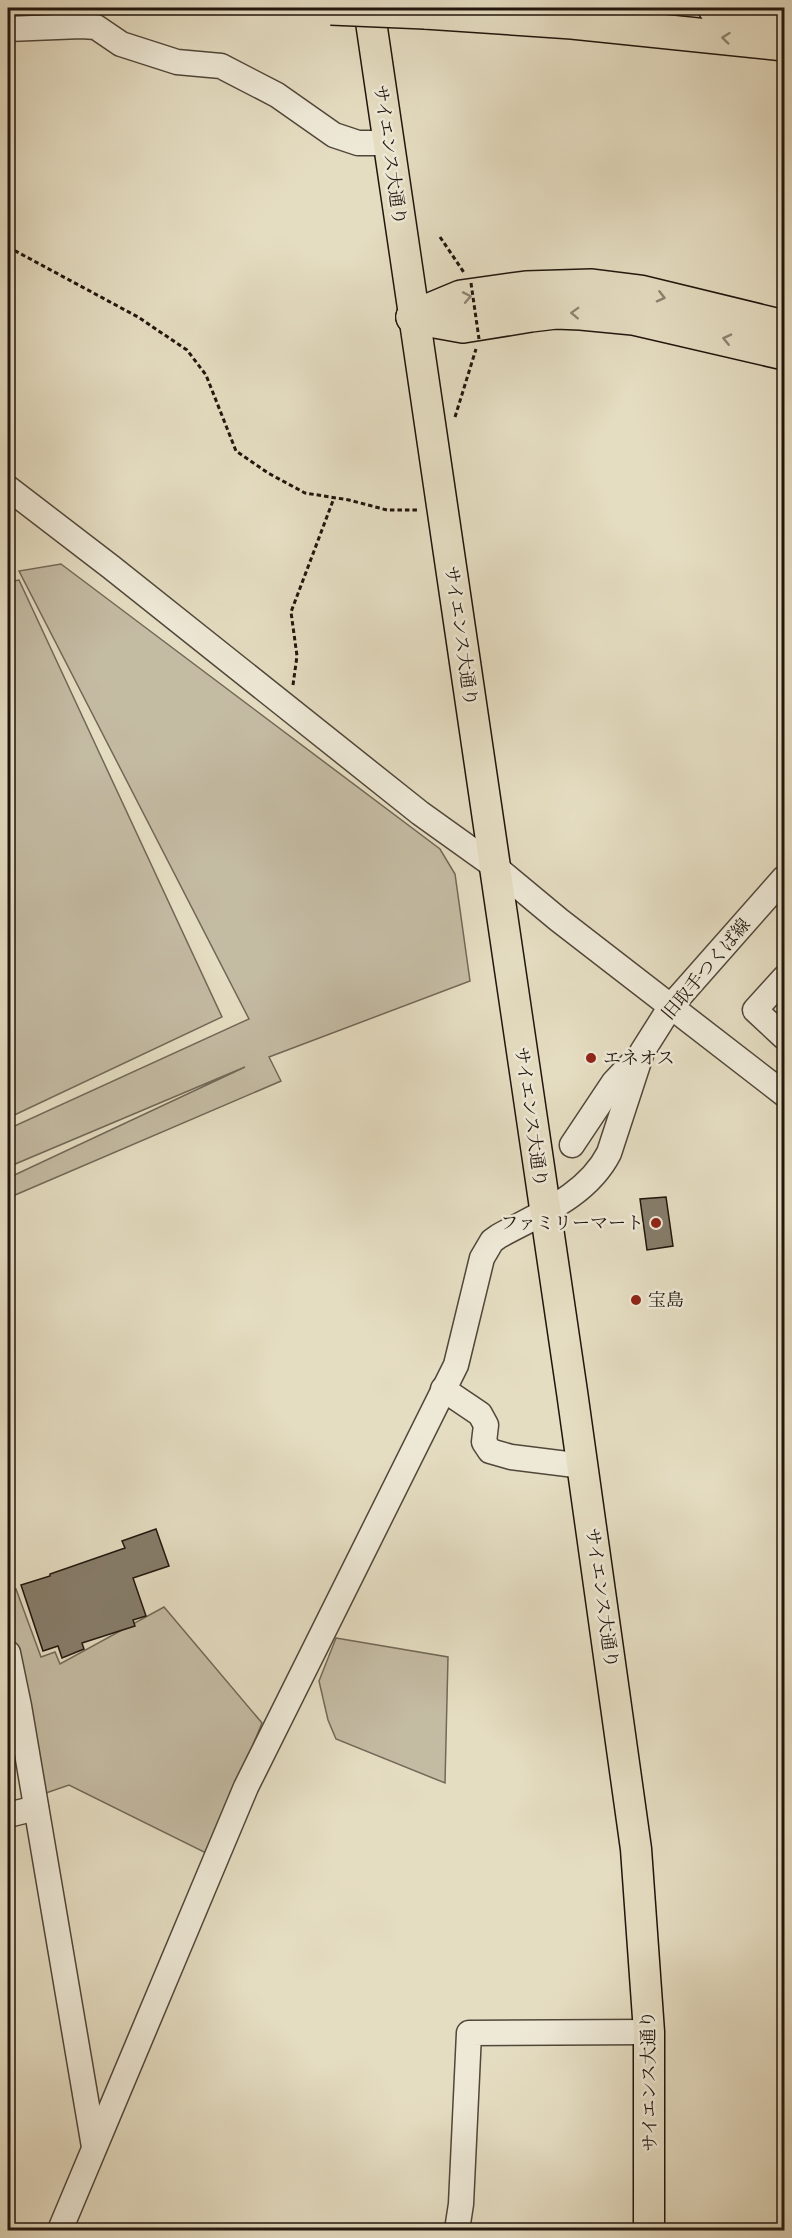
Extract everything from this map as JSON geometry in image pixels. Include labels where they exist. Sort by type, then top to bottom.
[{"type":"highway","points":[[331,8],[572,21],[784,44]]},
{"type":"highway","points":[[715,8],[784,16]]},
{"type":"highway","points":[[413,317],[461,297],[526,288],[592,286],[640,292],[784,327]]},
{"type":"highway","points":[[413,317],[463,326],[556,312],[581,313],[633,318],[784,352]]},
{"type":"main road","name":"サイエンス大通り","points":[[369,8],[583,1466],[636,1849],[649,2032],[649,2230]]},
{"type":"street","points":[[8,29],[81,16],[121,44],[177,62],[221,66],[277,95],[334,135],[361,144],[388,143]]},
{"type":"street","points":[[8,488],[420,813],[494,866],[559,920],[784,1094]]},
{"type":"street","name":"旧取手つくば線","points":[[60,2230],[246,1787],[456,1365],[482,1258],[492,1241],[545,1213],[590,1180],[602,1167],[609,1153],[642,1052],[671,1006],[784,878]]},
{"type":"street","points":[[784,978],[755,1010],[784,1037]]},
{"type":"street","points":[[572,1145],[614,1082],[642,1052]]},
{"type":"street","points":[[443,1389],[480,1414],[486,1425],[484,1442],[490,1451],[511,1457],[583,1466]]},
{"type":"street","points":[[8,1653],[94,2147]]},
{"type":"street","points":[[8,1815],[36,1808]]},
{"type":"street","points":[[457,2230],[461,2204],[469,2033],[649,2032]]},
{"type":"path","points":[[440,237],[471,282],[479,339],[455,417]]},
{"type":"path","points":[[8,247],[138,317],[187,350],[206,375],[236,450],[268,473],[305,493],[387,510],[443,510]]},
{"type":"path","points":[[289,709],[297,656],[291,612],[334,498]]},
{"type":"shaded area","points":[[61,564],[440,849],[455,874],[470,981],[269,1057],[281,1081],[8,1198],[8,1178],[245,1067],[8,1167],[8,1129],[249,1019],[19,571]]},
{"type":"shaded area","points":[[19,580],[222,1017],[8,1118],[8,582]]},
{"type":"shaded area","points":[[16,1589],[41,1657],[55,1652],[60,1664],[164,1607],[262,1723],[208,1854],[69,1785],[46,1793],[8,1614],[8,1592]]},
{"type":"shaded area","points":[[336,1638],[448,1657],[445,1783],[336,1739],[328,1720],[319,1681]]},
{"type":"building","name":"ファミリーマート","points":[[666,1197],[673,1246],[647,1250],[640,1199]]},
{"type":"building","points":[[156,1529],[169,1566],[133,1578],[146,1616],[133,1620],[135,1626],[82,1643],[84,1649],[62,1658],[58,1646],[43,1651],[21,1585],[125,1548],[122,1541]]},
{"type":"place","name":"エネオス","points":[[591,1058]]},
{"type":"place","name":"ファミリーマート","points":[[656,1223]]},
{"type":"place","name":"宝島","points":[[636,1300]]}]
